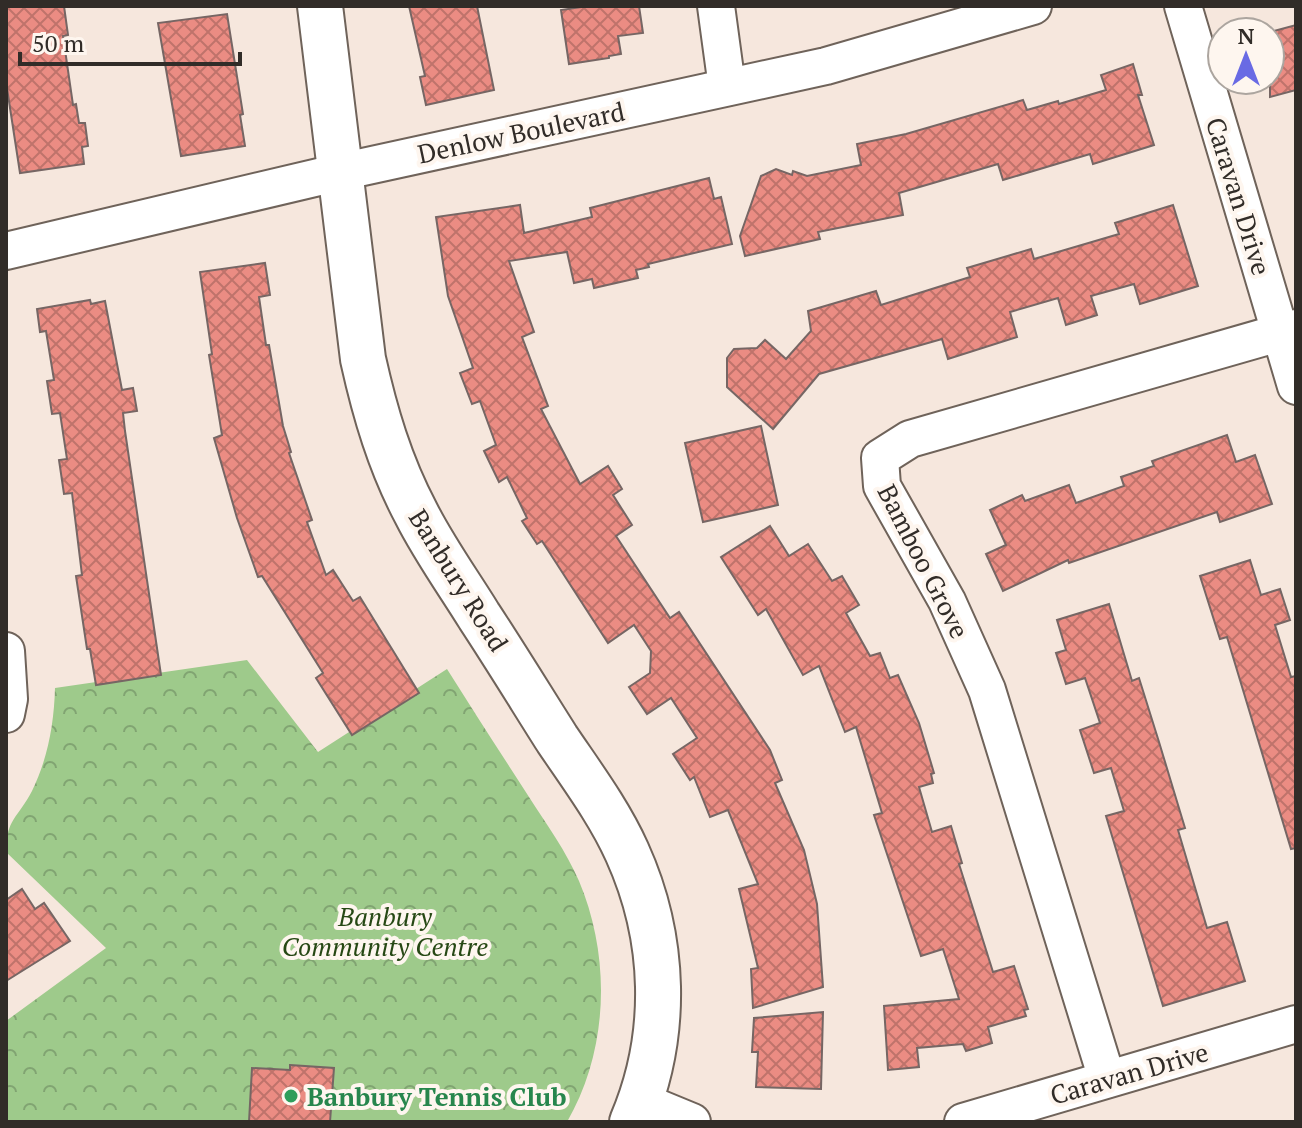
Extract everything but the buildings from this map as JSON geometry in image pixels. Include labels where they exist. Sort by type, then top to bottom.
[{"type":"street","name":"Banbury Road","points":[[320,6],[363,359],[376,414],[396,473],[437,550],[600,802],[626,850],[646,898],[655,946],[659,997],[653,1059],[636,1111]]},
{"type":"street","points":[[716,6],[727,87]]},
{"type":"street","name":"Denlow Boulevard","points":[[6,251],[340,172],[826,66],[1033,6]]},
{"type":"street","name":"Caravan Drive","points":[[1183,6],[1288,331],[1296,386]]},
{"type":"street","name":"Bamboo Grove","points":[[1107,1079],[987,690],[947,601],[882,486],[880,458],[910,439],[1288,331]]},
{"type":"street","points":[[6,651],[9,699],[6,714]]},
{"type":"street","name":"Caravan Drive","points":[[963,1122],[1296,1024]]},
{"type":"street","points":[[636,1111],[692,1122]]},
{"type":"green space","name":"Banbury Community Centre","points":[[247,660],[318,752],[447,669],[562,849],[579,881],[597,940],[601,1003],[598,1034],[581,1094],[567,1122],[6,1122],[6,1021],[106,948],[6,852],[8,832],[38,779],[46,753],[52,728],[55,688]]},
{"type":"place","name":"Banbury Tennis Club","points":[[291,1096]]}]
